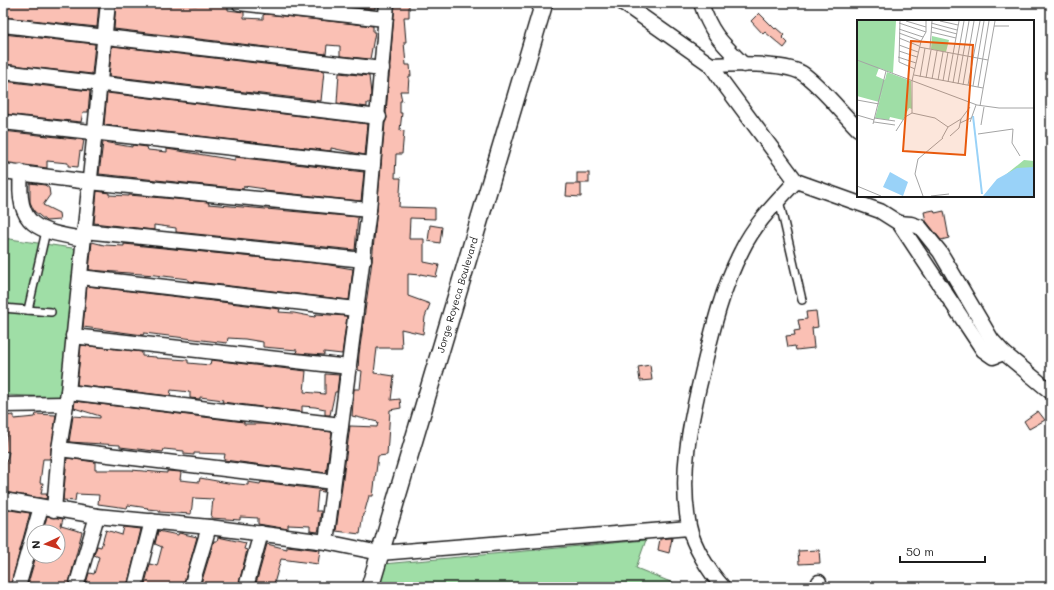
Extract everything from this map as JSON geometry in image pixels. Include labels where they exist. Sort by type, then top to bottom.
[{"type":"street","points":[[18,587],[48,508],[67,398],[108,3]]},
{"type":"street","points":[[239,3],[386,19]]},
{"type":"street","points":[[326,542],[356,309],[364,260],[379,117],[387,3]]},
{"type":"street","name":"Jorge Royeca Boulevard","points":[[370,587],[544,3]]},
{"type":"street","points":[[623,3],[712,65],[721,80],[796,181],[880,211],[899,223],[983,350],[993,357],[1004,353],[1051,392]]},
{"type":"street","points":[[701,3],[709,26],[715,35],[744,65]]},
{"type":"street","points":[[3,26],[104,36],[382,69]]},
{"type":"street","points":[[712,65],[781,67],[802,73],[857,128]]},
{"type":"street","points":[[3,72],[379,117]]},
{"type":"street","points":[[3,122],[374,164]]},
{"type":"street","points":[[3,170],[89,182],[369,210]]},
{"type":"street","points":[[21,172],[20,184],[22,204],[27,218],[34,225],[46,231],[364,260]]},
{"type":"street","points":[[723,587],[703,559],[689,528],[686,496],[688,446],[693,406],[709,342],[729,279],[742,250],[757,224],[796,181]]},
{"type":"street","points":[[80,277],[356,309]]},
{"type":"street","points":[[73,336],[349,367]]},
{"type":"street","points":[[3,405],[67,398],[342,425]]},
{"type":"street","points":[[59,449],[333,482]]},
{"type":"street","points":[[3,500],[97,516],[209,527],[326,542],[380,553],[689,528]]},
{"type":"street","points":[[76,587],[97,516]]},
{"type":"street","points":[[135,587],[152,521]]},
{"type":"street","points":[[191,587],[209,527]]},
{"type":"street","points":[[246,587],[261,533]]},
{"type":"lane","points":[[779,200],[802,300]]},
{"type":"lane","points":[[28,310],[46,231]]},
{"type":"lane","points":[[3,308],[51,312]]},
{"type":"green space","points":[[3,238],[79,249],[61,397],[3,395]]},
{"type":"green space","points":[[646,540],[636,568],[683,587],[376,587],[383,564]]},
{"type":"building","points":[[3,3],[63,5],[63,3],[99,3],[97,27],[3,17]]},
{"type":"building","points":[[116,3],[179,3],[195,5],[215,3],[228,5],[228,10],[244,12],[244,18],[263,19],[263,15],[266,14],[373,26],[373,32],[375,32],[370,59],[340,56],[340,46],[327,45],[326,54],[114,29]]},
{"type":"building","points":[[317,3],[375,3],[375,9]]},
{"type":"building","points":[[395,3],[409,3],[409,17],[404,17],[406,42],[404,42],[406,65],[410,65],[411,76],[409,76],[408,91],[400,91],[402,101],[400,101],[400,113],[402,113],[400,130],[404,131],[402,154],[396,154],[395,178],[401,178],[399,207],[435,208],[435,219],[410,218],[409,239],[424,239],[424,262],[439,265],[436,277],[420,274],[408,274],[408,296],[430,304],[425,317],[423,334],[401,329],[402,348],[377,348],[374,373],[394,376],[391,400],[400,399],[401,408],[390,410],[387,455],[378,456],[373,496],[369,496],[363,514],[360,534],[336,531],[350,426],[377,427],[378,422],[352,416],[354,389],[360,389],[362,371],[358,370],[359,354],[372,261],[385,123],[387,118],[386,113]]},
{"type":"building","points":[[759,13],[775,29],[776,28],[784,35],[782,37],[788,43],[784,48],[765,32],[763,34],[751,21]]},
{"type":"building","points":[[3,34],[95,44],[92,74],[3,64]]},
{"type":"building","points":[[112,46],[324,71],[321,101],[109,76]]},
{"type":"building","points":[[339,73],[369,76],[371,94],[370,103],[367,103],[367,107],[337,103]]},
{"type":"building","points":[[3,81],[90,91],[88,112],[83,112],[81,122],[4,114],[6,94],[3,94]]},
{"type":"building","points":[[107,93],[368,124],[365,155],[331,148],[331,151],[104,125]]},
{"type":"building","points":[[3,131],[84,140],[82,152],[80,151],[78,167],[68,166],[68,163],[47,161],[47,168],[3,162]]},
{"type":"building","points":[[103,142],[132,147],[132,145],[147,147],[148,150],[167,152],[167,149],[235,160],[235,157],[364,172],[361,201],[265,191],[265,189],[244,186],[243,189],[99,174]]},
{"type":"building","points":[[577,173],[589,173],[589,183],[577,183]]},
{"type":"building","points":[[30,183],[45,185],[49,188],[50,195],[43,205],[59,213],[60,220],[46,221],[34,211],[30,202]]},
{"type":"building","points":[[567,184],[581,184],[581,197],[566,196]]},
{"type":"building","points":[[97,191],[109,193],[109,195],[129,195],[209,202],[208,204],[358,217],[355,250],[176,232],[176,228],[154,225],[154,230],[94,223]]},
{"type":"building","points":[[934,210],[935,213],[944,211],[949,238],[941,240],[926,221],[924,212]]},
{"type":"building","points":[[430,225],[442,227],[440,243],[428,241]]},
{"type":"building","points":[[92,242],[104,245],[124,246],[124,244],[324,264],[353,269],[349,300],[188,281],[188,279],[155,275],[89,270]]},
{"type":"building","points":[[87,286],[280,309],[279,312],[315,317],[316,314],[347,316],[342,354],[324,352],[324,355],[296,353],[297,350],[263,347],[263,342],[245,339],[228,338],[227,343],[144,333],[143,335],[83,327]]},
{"type":"building","points":[[816,311],[818,327],[812,328],[814,348],[796,350],[795,346],[788,347],[786,336],[795,335],[794,331],[800,330],[798,320],[807,319],[806,312]]},
{"type":"building","points":[[81,345],[142,352],[142,356],[188,360],[188,363],[210,365],[211,360],[306,371],[304,392],[325,394],[325,374],[339,375],[337,392],[335,392],[330,415],[325,415],[325,409],[315,407],[302,406],[302,412],[222,402],[223,400],[200,397],[200,399],[190,398],[190,392],[171,390],[170,396],[77,385]]},
{"type":"building","points":[[650,365],[652,380],[640,381],[638,367]]},
{"type":"building","points":[[75,401],[244,422],[244,424],[265,424],[332,432],[326,473],[224,460],[225,454],[194,453],[194,455],[184,454],[184,451],[164,449],[163,452],[120,447],[120,445],[69,442],[73,416],[100,418],[100,416],[74,408]]},
{"type":"building","points":[[1038,411],[1045,420],[1029,429],[1024,421]]},
{"type":"building","points":[[36,414],[56,415],[50,459],[43,459],[40,483],[43,483],[41,494],[47,494],[46,499],[3,492],[3,474],[9,452],[4,451],[7,433],[3,433],[3,416],[14,415],[14,419],[35,417]]},
{"type":"building","points":[[67,458],[95,462],[95,470],[131,470],[167,473],[167,471],[181,472],[180,480],[199,482],[200,478],[248,485],[248,482],[260,484],[261,482],[324,490],[324,492],[318,491],[316,511],[321,511],[318,532],[310,531],[310,526],[288,525],[288,529],[258,524],[258,518],[240,517],[240,520],[211,518],[213,499],[193,498],[191,514],[159,512],[159,510],[128,505],[127,508],[98,504],[99,495],[76,494],[75,501],[63,500]]},
{"type":"building","points":[[3,509],[30,513],[10,587],[3,587]]},
{"type":"building","points":[[47,516],[63,519],[62,524],[45,524]]},
{"type":"building","points":[[66,527],[82,532],[68,587],[46,585],[45,587],[27,587],[34,564],[66,564]]},
{"type":"building","points":[[124,527],[141,529],[127,587],[85,587],[89,573],[94,574],[99,557],[94,555],[97,546],[101,547],[106,530],[122,535]]},
{"type":"building","points":[[158,531],[178,535],[179,533],[197,537],[183,587],[144,587],[150,564],[157,566],[162,547],[155,544]]},
{"type":"building","points":[[218,537],[246,543],[244,549],[247,550],[238,587],[200,587],[214,541],[217,541]]},
{"type":"building","points":[[672,538],[669,553],[658,550],[660,539]]},
{"type":"building","points":[[267,544],[287,549],[287,546],[320,550],[318,564],[281,559],[273,587],[255,587]]},
{"type":"building","points":[[819,550],[820,563],[799,564],[798,551]]}]
